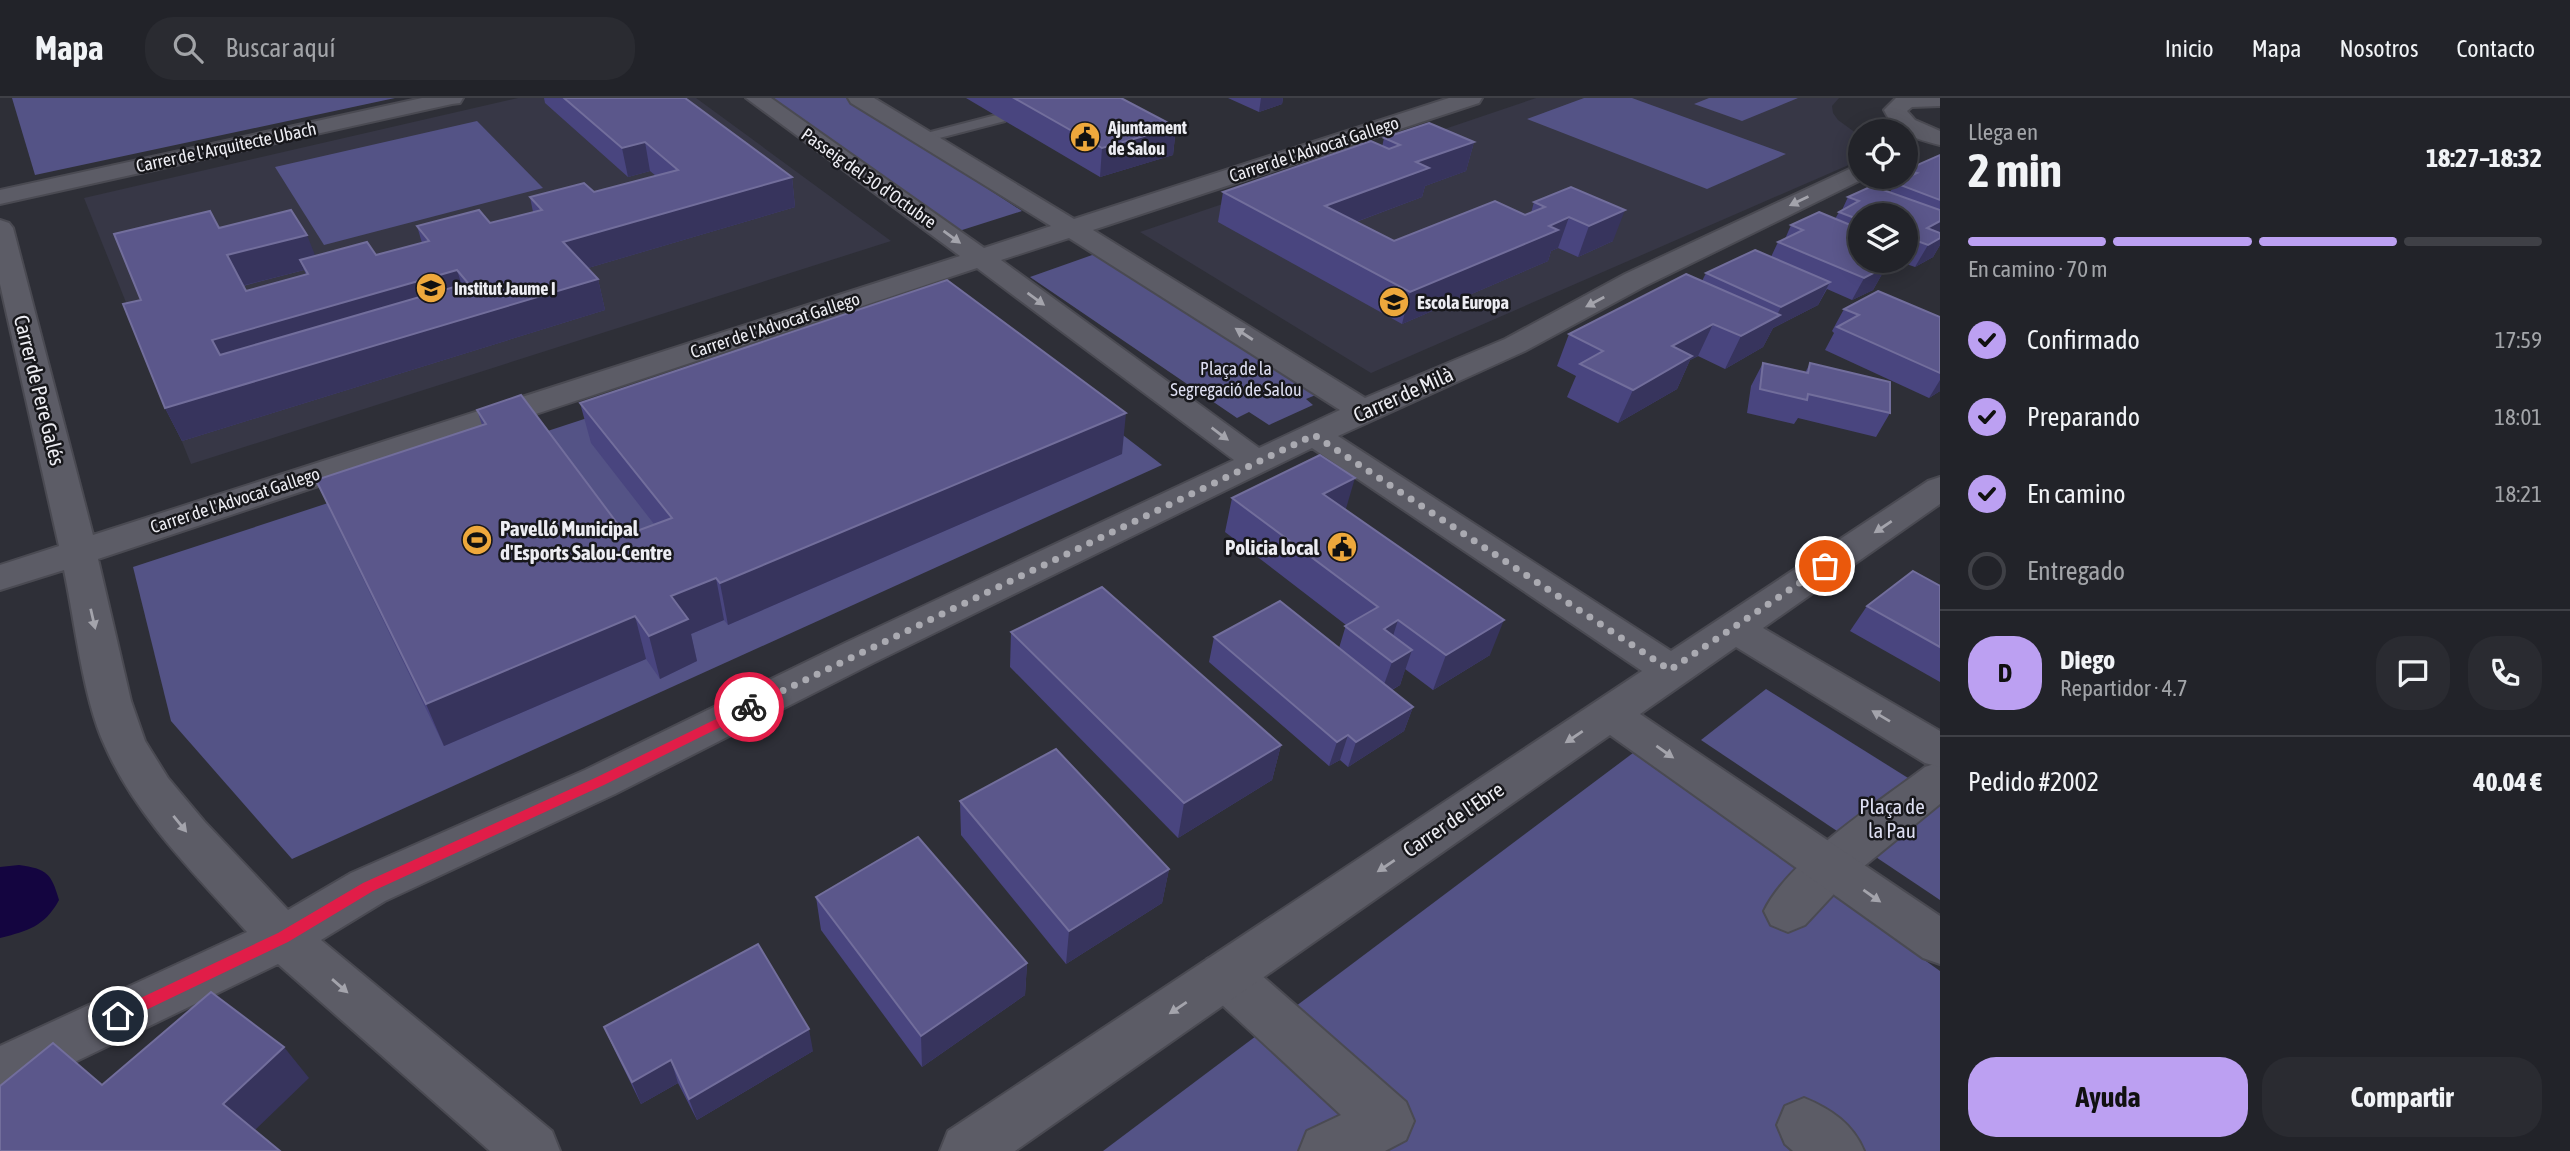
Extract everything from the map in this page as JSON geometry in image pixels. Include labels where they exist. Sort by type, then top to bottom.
[{"type":"street","name":"Carrer de l'Arquitecte Ubach","points":[[0,197],[452,98]]},
{"type":"street","name":"Passeig del 30 d'Octubre","points":[[757,98],[981,258]]},
{"type":"street","points":[[859,98],[1069,229],[1187,297],[1363,411]]},
{"type":"street","name":"Carrer de l'Advocat Gallego","points":[[0,578],[1471,98]]},
{"type":"street","points":[[1887,102],[1940,99]]},
{"type":"street","points":[[1887,102],[1897,116],[1916,130],[1936,137]]},
{"type":"street","points":[[1918,144],[1936,137]]},
{"type":"street","name":"Carrer de Milà","points":[[0,1073],[283,938],[368,887],[600,782],[859,653],[1363,411],[1515,345],[1635,281],[1848,177]]},
{"type":"street","name":"Carrer de Pere Galés","points":[[0,228],[111,701],[125,746],[153,790],[188,834],[283,938],[532,1151]]},
{"type":"street","points":[[981,258],[1258,462]]},
{"type":"street","points":[[1314,435],[1670,670]]},
{"type":"street","name":"Carrer de l'Ebre","points":[[968,1151],[1940,488]]},
{"type":"street","points":[[1734,628],[1940,751]]},
{"type":"street","points":[[1609,713],[1940,943]]},
{"type":"street","points":[[1788,911],[1830,867],[1940,779]]},
{"type":"street","points":[[1225,975],[1387,1121],[1327,1151]]},
{"type":"lane","points":[[923,138],[1000,118]]},
{"type":"shaded area","name":"Institut Jaume I","points":[[518,98],[696,98],[891,241],[191,464],[84,198]]},
{"type":"shaded area","name":"Escola Europa","points":[[1536,98],[1839,98],[1832,106],[1833,113],[1848,127],[1848,165],[1371,373],[1140,232]]},
{"type":"shaded area","points":[[19,865],[36,868],[46,874],[59,900],[42,922],[0,938],[0,867]]},
{"type":"green space","points":[[12,98],[395,98],[35,175]]},
{"type":"green space","points":[[771,98],[849,98],[1022,211],[959,231]]},
{"type":"green space","points":[[1584,98],[1632,98],[1786,154],[1707,189],[1527,119]]},
{"type":"green space","points":[[1709,98],[1798,98],[1742,121],[1694,104]]},
{"type":"green space","points":[[477,121],[543,188],[324,245],[275,167]]},
{"type":"green space","name":"Plaça de la Segregació de Salou","points":[[1095,254],[1318,394],[1306,399],[1313,405],[1269,425],[1249,412],[1237,418],[1030,277]]},
{"type":"green space","points":[[947,300],[1162,465],[292,859],[171,721],[133,567]]},
{"type":"green space","name":"Plaça de la Pau","points":[[1766,689],[1940,798],[1940,900],[1701,740]]},
{"type":"green space","points":[[1633,753],[1940,971],[1940,1151],[1103,1151]]},
{"type":"building","points":[[564,98],[685,98],[792,177],[563,242],[598,279],[165,408],[123,304],[141,300],[114,234],[210,211],[219,228],[291,210],[307,235],[227,255],[246,291],[308,274],[300,260],[367,242],[376,255],[429,241],[417,226],[479,210],[490,223],[542,210],[530,197],[584,183],[594,192],[678,170],[645,142],[622,148]],"holes":[[[457,270],[468,283],[220,355],[212,340]]]},
{"type":"building","points":[[1014,98],[1121,98],[1176,127],[1102,148]]},
{"type":"building","points":[[1429,123],[1474,142],[1416,162],[1429,168],[1325,206],[1394,241],[1495,201],[1525,215],[1545,207],[1534,202],[1571,187],[1625,210],[1589,226],[1569,217],[1549,226],[1558,230],[1410,292],[1223,192],[1371,141],[1389,149],[1400,145],[1384,138]]},
{"type":"building","points":[[1940,155],[1940,200],[1911,189],[1918,189],[1918,165]]},
{"type":"building","points":[[1865,189],[1880,189],[1940,210],[1940,221],[1927,228],[1940,233],[1940,238],[1928,245],[1918,241],[1918,203],[1855,203],[1859,201],[1848,197]]},
{"type":"building","points":[[1848,207],[1848,215],[1839,212]]},
{"type":"building","points":[[1819,212],[1848,224],[1848,271],[1778,242],[1803,230],[1791,225]]},
{"type":"building","points":[[1755,250],[1830,282],[1781,307],[1706,273]]},
{"type":"building","points":[[1852,273],[1874,273],[1864,278]]},
{"type":"building","points":[[1686,274],[1780,315],[1741,336],[1713,324],[1672,346],[1692,356],[1633,390],[1580,364],[1603,351],[1569,334]]},
{"type":"building","name":"Pavelló Municipal d'Esports Salou-Centre","points":[[947,280],[1126,413],[720,583],[716,578],[671,596],[688,619],[649,636],[635,616],[426,704],[316,480],[486,424],[477,410],[521,395],[626,535],[672,518],[580,403]]},
{"type":"building","points":[[1878,291],[1940,317],[1940,373],[1837,327],[1859,315],[1844,309]]},
{"type":"building","points":[[1763,363],[1808,373],[1810,363],[1890,382],[1890,413],[1808,394],[1807,400],[1760,389]]},
{"type":"building","points":[[1320,455],[1355,478],[1323,494],[1504,620],[1446,655],[1398,620],[1384,629],[1412,650],[1392,662],[1345,626],[1378,607],[1232,498]]},
{"type":"building","points":[[1913,571],[1940,586],[1940,647],[1867,606]]},
{"type":"building","points":[[1102,587],[1281,745],[1184,803],[1011,632]]},
{"type":"building","points":[[1280,601],[1413,707],[1356,742],[1348,735],[1337,742],[1214,637]]},
{"type":"building","points":[[1056,749],[1169,869],[1069,931],[960,801]]},
{"type":"building","points":[[918,837],[1027,963],[921,1036],[816,897]]},
{"type":"building","points":[[758,944],[809,1029],[689,1099],[671,1060],[632,1082],[604,1027]]},
{"type":"building","points":[[211,992],[284,1047],[223,1104],[280,1151],[0,1151],[0,1086],[53,1043],[102,1085]]},
{"type":"way so far","points":[[749,707],[1314,435],[1670,670],[1825,566]]},
{"type":"place","name":"Ajuntament de Salou","points":[[1085,137]]},
{"type":"place","name":"Institut Jaume I","points":[[431,288]]},
{"type":"place","name":"Escola Europa","points":[[1394,302]]},
{"type":"place","name":"Pavelló Municipal d'Esports Salou-Centre","points":[[477,540]]},
{"type":"place","name":"Policia local","points":[[1342,547]]},
{"type":"route","points":[[118,1016],[283,938],[368,887],[600,782],[749,707]]}]
